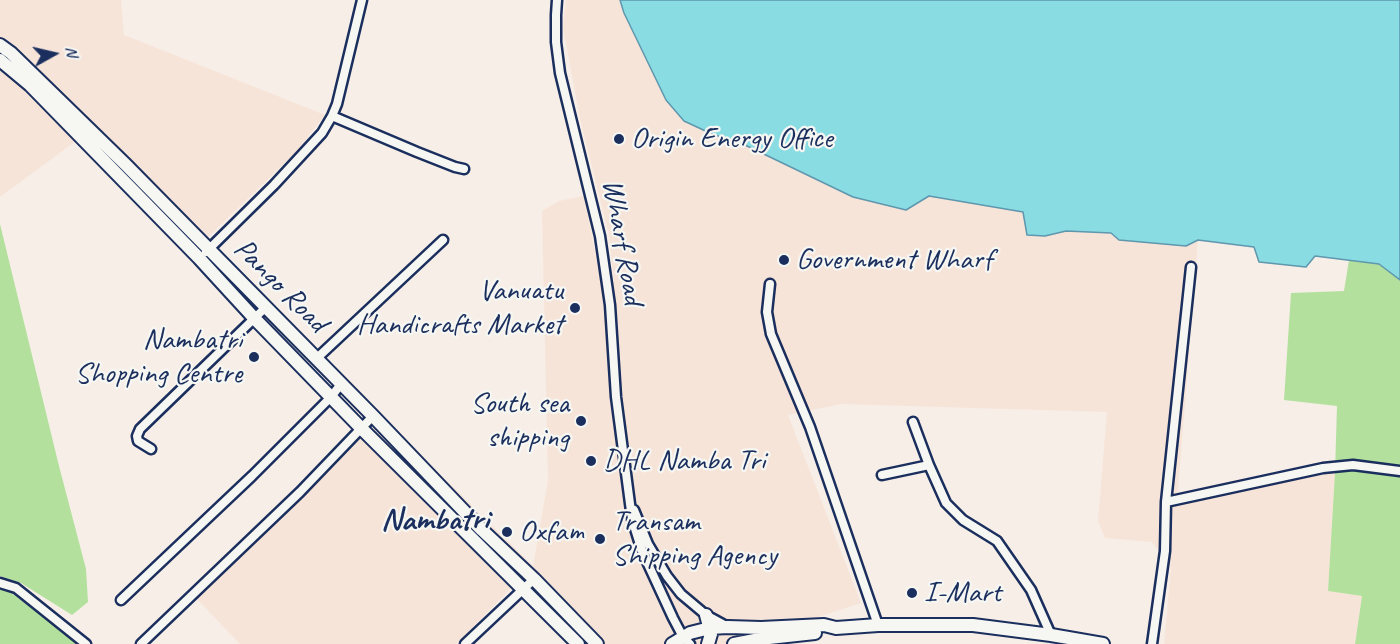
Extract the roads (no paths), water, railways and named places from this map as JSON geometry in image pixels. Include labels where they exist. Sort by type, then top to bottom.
[{"type":"street","points":[[204,254],[274,185],[322,133],[337,104],[362,0]]},
{"type":"street","name":"Wharf Road","points":[[557,0],[556,42],[560,73],[600,236],[610,305],[616,397],[632,519],[642,551],[682,642]]},
{"type":"street","name":"Pango Road","points":[[0,45],[126,165],[204,254],[255,319],[578,644]]},
{"type":"street","name":"Pango Road","points":[[0,60],[30,85],[204,254],[266,307],[482,530],[534,579],[597,644]]},
{"type":"street","points":[[332,116],[464,169]]},
{"type":"street","points":[[316,359],[443,240]]},
{"type":"street","points":[[1152,644],[1166,551],[1166,502],[1191,267]]},
{"type":"street","points":[[770,284],[767,312],[771,334],[810,427],[878,625]]},
{"type":"street","points":[[151,449],[138,441],[137,436],[140,429],[266,307]]},
{"type":"street","points":[[122,600],[252,476],[331,397],[340,384]]},
{"type":"street","points":[[141,644],[300,492],[373,416]]},
{"type":"street","points":[[913,422],[946,503],[963,520],[997,541],[1031,590],[1051,635]]},
{"type":"street","points":[[882,475],[929,465]]},
{"type":"street","points":[[1166,502],[1323,468],[1353,465],[1400,471]]},
{"type":"street","name":"Wharf Road","points":[[628,495],[648,544],[667,576],[681,594],[706,615],[729,627]]},
{"type":"street","points":[[465,644],[534,579]]},
{"type":"street","points":[[0,583],[16,588],[86,644]]},
{"type":"street","points":[[706,615],[711,634],[708,644]]},
{"type":"street","points":[[682,642],[698,630],[710,628],[824,625],[836,628]]},
{"type":"street","points":[[734,644],[825,632],[836,628],[878,625],[973,625],[1103,644]]},
{"type":"water","points":[[620,0],[1400,0],[1400,280],[1379,264],[1315,256],[1306,267],[1259,262],[1254,247],[1198,240],[1186,246],[1119,240],[1111,233],[1066,231],[1045,236],[1027,235],[1023,212],[929,196],[906,210],[853,197],[745,145],[712,134],[684,121],[666,100]]},
{"type":"place","name":"Origin Energy Office","points":[[619,139]]},
{"type":"place","name":"Government Wharf","points":[[784,260]]},
{"type":"place","name":"Vanuatu Handicrafts Market","points":[[575,308]]},
{"type":"place","name":"Nambatri Shopping Centre","points":[[254,357]]},
{"type":"place","name":"South sea shipping","points":[[581,421]]},
{"type":"place","name":"DHL Namba Tri","points":[[591,461]]},
{"type":"place","name":"Oxfam","points":[[507,532]]},
{"type":"place","name":"Transam Shipping Agency","points":[[600,539]]},
{"type":"place","name":"I-Mart","points":[[912,593]]},
{"type":"district","name":"Nambatri","points":[[435,521]]}]
